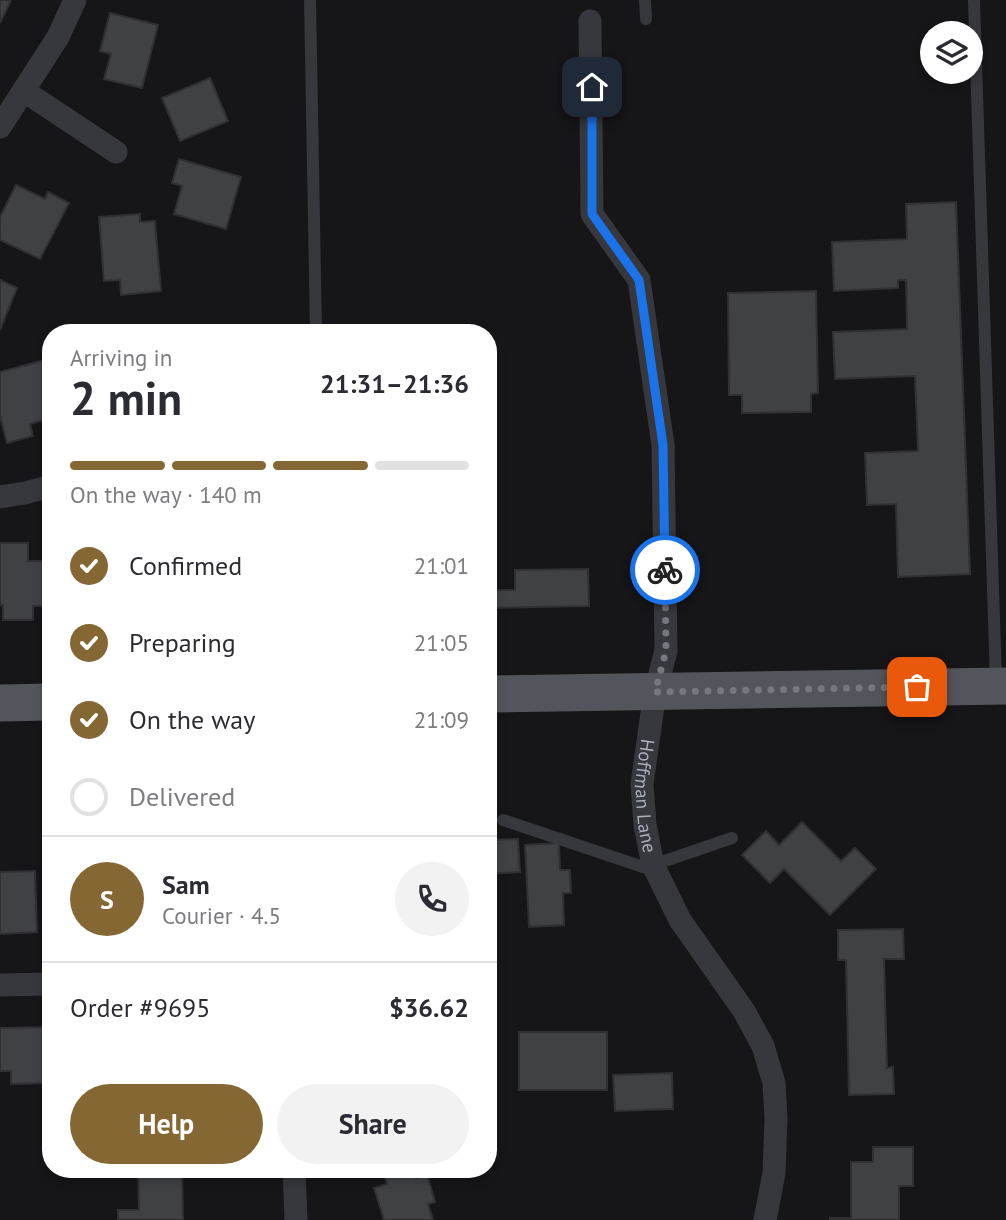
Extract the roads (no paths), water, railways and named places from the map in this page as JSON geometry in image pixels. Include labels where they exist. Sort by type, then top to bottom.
[{"type":"main road","points":[[497,694],[1001,686]]},
{"type":"main road","points":[[0,703],[42,702]]},
{"type":"street","points":[[0,127],[58,37],[75,0]]},
{"type":"street","name":"Hoffman Lane","points":[[590,21],[592,214],[639,280],[663,445],[666,651],[655,692],[642,784],[645,825],[655,868],[680,920],[744,1012],[763,1045],[774,1083],[776,1119],[774,1173],[765,1220]]},
{"type":"street","points":[[24,91],[116,152]]},
{"type":"street","points":[[0,498],[42,488]]},
{"type":"street","points":[[0,985],[42,984]]},
{"type":"street","points":[[294,1178],[296,1220]]},
{"type":"lane","points":[[310,0],[316,324]]},
{"type":"lane","points":[[645,0],[646,19]]},
{"type":"lane","points":[[974,0],[1001,686]]},
{"type":"lane","points":[[503,820],[655,868],[732,838]]}]
